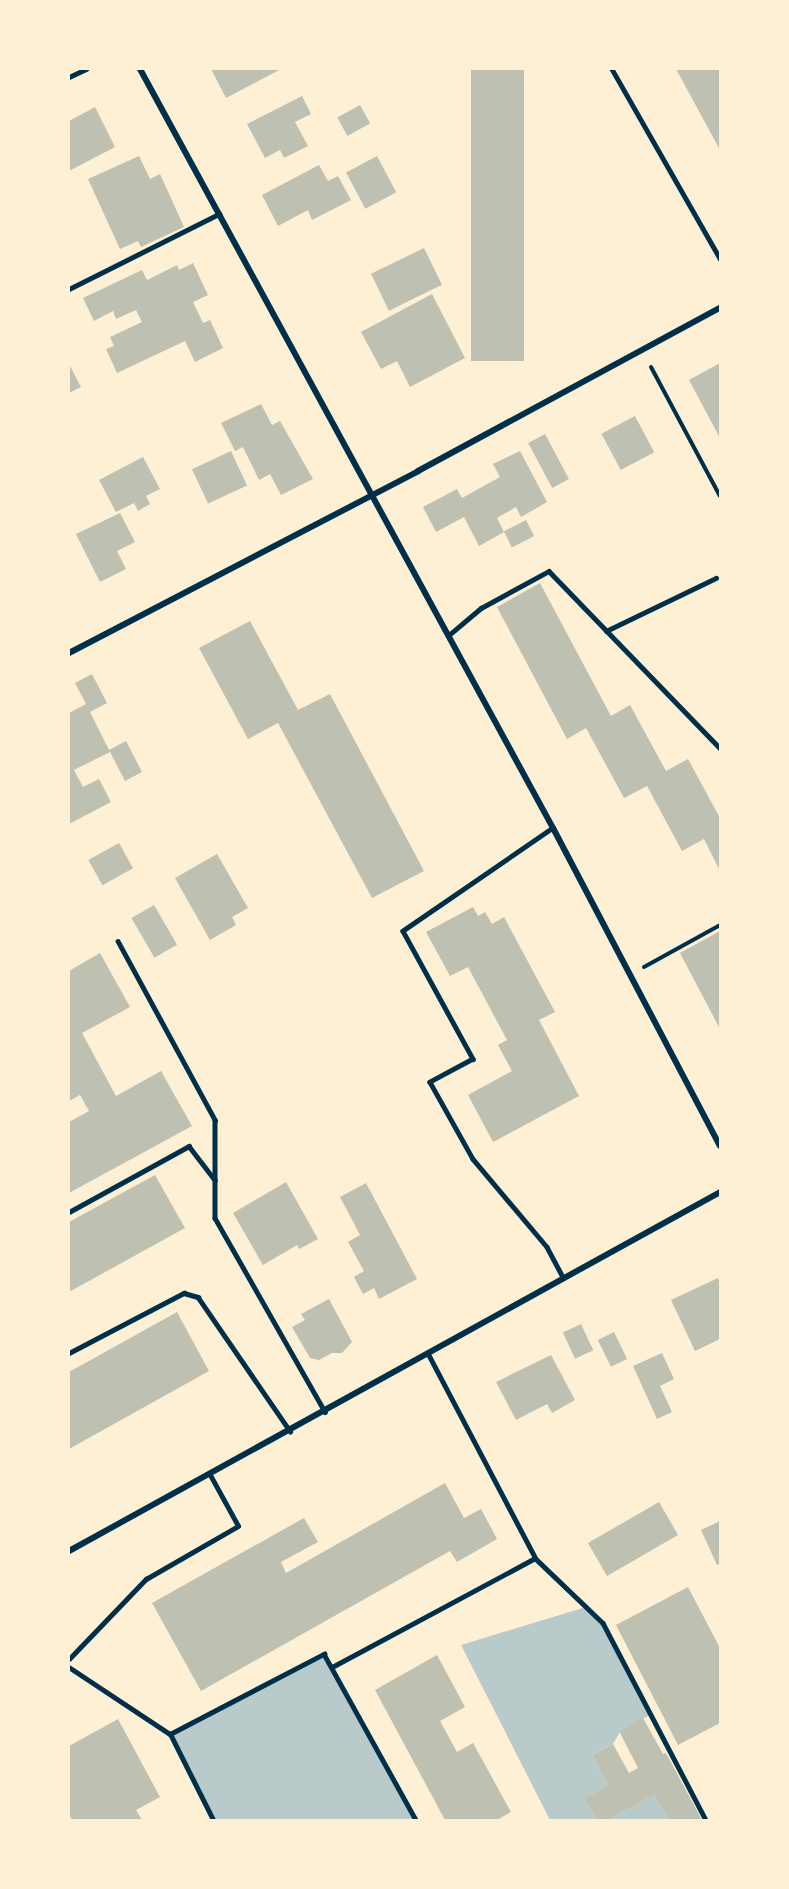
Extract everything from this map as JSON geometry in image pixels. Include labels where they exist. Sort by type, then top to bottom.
[{"type":"street","points":[[140,69],[553,828],[720,1146]]},
{"type":"street","points":[[69,653],[720,308]]},
{"type":"street","points":[[69,1551],[325,1412],[720,1192]]},
{"type":"lane","points":[[69,77],[86,69]]},
{"type":"lane","points":[[612,69],[720,258]]},
{"type":"lane","points":[[69,289],[219,214]]},
{"type":"lane","points":[[448,635],[481,608],[549,571],[720,748]]},
{"type":"lane","points":[[606,631],[716,578]]},
{"type":"lane","points":[[553,828],[404,931],[473,1059],[430,1082],[472,1159],[547,1247],[564,1277]]},
{"type":"lane","points":[[118,941],[215,1120],[215,1218],[325,1412]]},
{"type":"lane","points":[[69,1212],[189,1146],[215,1180]]},
{"type":"lane","points":[[69,1353],[184,1293],[198,1297],[290,1431]]},
{"type":"lane","points":[[428,1354],[535,1558],[603,1623],[706,1820]]},
{"type":"lane","points":[[69,1659],[146,1579],[238,1526],[210,1475]]},
{"type":"lane","points":[[333,1667],[535,1558]]},
{"type":"lane","points":[[170,1734],[324,1654],[416,1820]]},
{"type":"lane","points":[[69,1667],[170,1734],[213,1820]]},
{"type":"path","points":[[651,368],[720,496]]},
{"type":"path","points":[[630,975],[720,925]]},
{"type":"shaded area","points":[[586,1607],[603,1623],[650,1715],[621,1730],[613,1744],[592,1755],[608,1785],[584,1798],[596,1820],[550,1820],[461,1645]]},
{"type":"shaded area","points":[[324,1654],[416,1820],[213,1820],[170,1734]]},
{"type":"shaded area","points":[[654,1795],[668,1820],[608,1820]]},
{"type":"building","points":[[211,69],[281,69],[226,98]]},
{"type":"building","points":[[471,69],[524,69],[524,361],[471,361]]},
{"type":"building","points":[[676,69],[720,69],[720,150]]},
{"type":"building","points":[[302,96],[311,114],[295,122],[308,146],[284,158],[280,150],[265,158],[247,124]]},
{"type":"building","points":[[360,105],[370,123],[347,136],[337,118]]},
{"type":"building","points":[[95,107],[115,147],[69,171],[69,121]]},
{"type":"building","points":[[139,156],[150,179],[160,174],[184,227],[141,247],[138,241],[120,249],[88,179]]},
{"type":"building","points":[[377,156],[396,192],[365,209],[346,172]]},
{"type":"building","points":[[319,165],[328,181],[338,176],[351,200],[312,220],[308,210],[278,226],[262,195]]},
{"type":"building","points":[[424,248],[442,285],[389,311],[371,274]]},
{"type":"building","points":[[193,263],[208,295],[193,302],[203,323],[210,320],[223,348],[195,362],[185,341],[117,373],[106,349],[114,346],[110,337],[142,322],[136,310],[116,319],[113,311],[94,321],[83,298],[142,270],[147,280],[177,265],[179,270]]},
{"type":"building","points":[[432,294],[465,358],[410,387],[397,361],[381,369],[361,332]]},
{"type":"building","points":[[720,363],[720,438],[689,380]]},
{"type":"building","points":[[69,364],[81,387],[69,393]]},
{"type":"building","points":[[261,404],[272,425],[280,421],[313,479],[281,495],[270,474],[259,480],[243,447],[235,451],[221,423]]},
{"type":"building","points":[[635,416],[654,452],[621,470],[601,434]]},
{"type":"building","points":[[545,434],[569,479],[552,488],[528,443]]},
{"type":"building","points":[[231,451],[247,485],[208,504],[192,469]]},
{"type":"building","points":[[520,451],[547,502],[521,517],[516,507],[497,518],[504,532],[479,546],[464,517],[436,532],[423,507],[457,489],[462,498],[500,477],[493,464]]},
{"type":"building","points":[[143,457],[160,489],[146,496],[150,504],[138,511],[134,503],[116,512],[99,480]]},
{"type":"building","points":[[120,513],[135,542],[117,551],[126,569],[100,582],[76,534]]},
{"type":"building","points":[[526,520],[534,536],[512,547],[504,531]]},
{"type":"building","points":[[540,583],[611,716],[630,705],[666,771],[688,759],[720,818],[720,871],[704,839],[682,851],[647,786],[624,798],[586,728],[567,739],[497,607]]},
{"type":"building","points":[[250,621],[298,710],[330,694],[424,871],[372,898],[278,723],[248,739],[199,648]]},
{"type":"building","points":[[92,674],[107,703],[90,712],[109,750],[126,741],[142,772],[125,781],[110,752],[74,770],[83,787],[99,779],[111,802],[69,824],[69,713],[86,704],[75,683]]},
{"type":"building","points":[[119,843],[133,868],[102,885],[88,860]]},
{"type":"building","points":[[217,854],[248,908],[232,917],[236,925],[210,940],[175,878]]},
{"type":"building","points":[[154,905],[177,945],[154,958],[131,918]]},
{"type":"building","points":[[473,907],[478,916],[485,912],[492,924],[504,917],[555,1012],[539,1020],[579,1096],[493,1142],[468,1095],[512,1071],[498,1045],[507,1040],[468,967],[450,976],[426,932]]},
{"type":"building","points":[[720,931],[720,1029],[680,953]]},
{"type":"building","points":[[100,953],[130,1007],[82,1033],[116,1096],[161,1071],[192,1126],[69,1193],[69,1122],[89,1111],[80,1095],[69,1101],[69,971]]},
{"type":"building","points":[[155,1175],[185,1228],[69,1292],[69,1222]]},
{"type":"building","points":[[286,1182],[318,1239],[299,1249],[297,1245],[263,1265],[233,1213]]},
{"type":"building","points":[[366,1183],[417,1279],[379,1299],[374,1288],[363,1294],[354,1277],[364,1271],[348,1242],[360,1235],[340,1197]]},
{"type":"building","points":[[718,1278],[720,1283],[720,1339],[695,1351],[671,1300]]},
{"type":"building","points":[[329,1299],[352,1342],[342,1353],[332,1353],[319,1360],[310,1358],[292,1327],[305,1320],[301,1314]]},
{"type":"building","points":[[177,1312],[209,1371],[69,1449],[69,1372]]},
{"type":"building","points":[[581,1324],[593,1350],[575,1359],[563,1332]]},
{"type":"building","points":[[614,1332],[627,1359],[611,1367],[598,1340]]},
{"type":"building","points":[[662,1353],[674,1379],[660,1386],[672,1412],[657,1419],[633,1366]]},
{"type":"building","points":[[551,1355],[575,1400],[552,1413],[547,1404],[516,1420],[496,1382]]},
{"type":"building","points":[[445,1483],[464,1518],[481,1509],[497,1539],[457,1562],[450,1551],[201,1691],[152,1603],[304,1518],[318,1542],[281,1562],[286,1573]]},
{"type":"building","points":[[659,1502],[678,1535],[607,1576],[588,1543]]},
{"type":"building","points":[[720,1521],[720,1564],[717,1565],[701,1530]]},
{"type":"building","points":[[688,1587],[720,1648],[720,1723],[678,1745],[616,1625]]},
{"type":"building","points":[[437,1655],[465,1707],[440,1721],[457,1752],[473,1743],[511,1812],[497,1820],[445,1820],[375,1690]]},
{"type":"building","points":[[643,1718],[663,1754],[666,1753],[702,1820],[668,1820],[654,1795],[608,1820],[596,1820],[584,1798],[608,1785],[592,1755],[613,1744],[629,1773],[638,1768],[619,1731]]},
{"type":"building","points":[[118,1719],[160,1797],[136,1810],[142,1820],[72,1820],[69,1814],[69,1746]]}]
